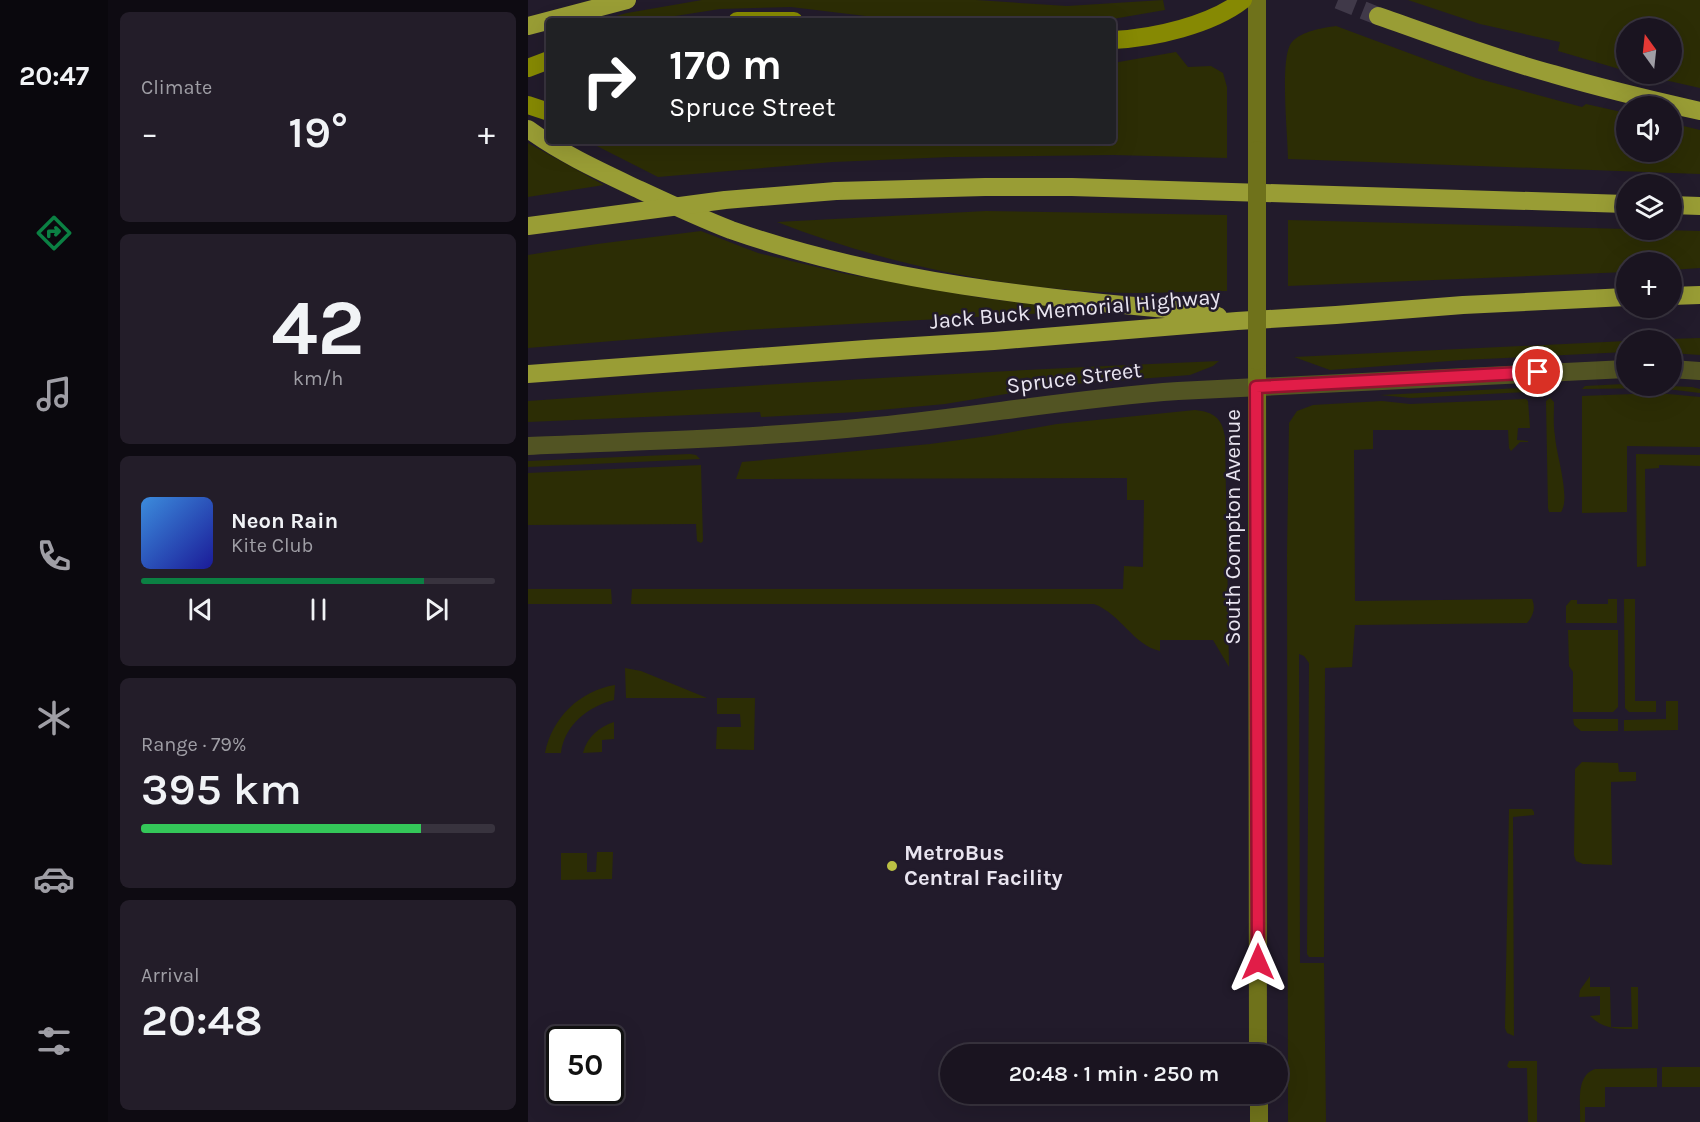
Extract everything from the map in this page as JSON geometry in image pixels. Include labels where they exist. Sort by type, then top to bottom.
[{"type":"highway","points":[[558,18],[627,0]]},
{"type":"highway","points":[[1378,16],[1551,74],[1700,111]]},
{"type":"highway","points":[[528,26],[546,21]]},
{"type":"highway","points":[[528,129],[546,140]]},
{"type":"highway","points":[[552,144],[570,155],[671,204],[730,229],[837,261],[889,273],[1012,293],[1071,301],[1200,312],[1237,321]]},
{"type":"highway","points":[[528,226],[725,200],[836,191],[985,187],[1072,187],[1616,204]]},
{"type":"highway","points":[[1682,205],[1700,206]]},
{"type":"highway","points":[[1682,296],[1700,295]]},
{"type":"highway","name":"Jack Buck Memorial Highway","points":[[528,374],[1463,305],[1616,297]]},
{"type":"main road","points":[[1116,44],[1213,19],[1244,0]]},
{"type":"main road","name":"South Compton Avenue","points":[[1257,0],[1258,1044]]},
{"type":"main road","points":[[1116,40],[1136,39]]},
{"type":"main road","points":[[528,68],[546,61]]},
{"type":"main road","points":[[528,105],[546,111]]},
{"type":"main road","points":[[1259,1104],[1259,1122]]},
{"type":"street","name":"Spruce Street","points":[[528,446],[717,437],[874,426],[1113,396],[1616,369]]},
{"type":"street","points":[[1682,370],[1700,371]]},
{"type":"shaded area","points":[[702,0],[976,0],[1067,6],[1163,0],[1165,10],[1116,18],[882,18],[791,7],[720,9],[662,18],[609,18]]},
{"type":"shaded area","points":[[1408,0],[1700,0],[1700,88],[1682,84],[1682,18],[1616,18],[1616,68],[1558,51],[1560,42],[1480,24]]},
{"type":"shaded area","points":[[1336,26],[1476,78],[1582,107],[1586,104],[1616,111],[1616,162],[1682,162],[1682,126],[1700,130],[1700,174],[1288,159],[1285,79],[1288,50],[1296,38],[1312,31]]},
{"type":"shaded area","points":[[1176,52],[1188,67],[1211,66],[1223,73],[1227,87],[1227,158],[1113,155],[950,157],[833,162],[658,177],[593,144],[1116,144],[1116,62]]},
{"type":"shaded area","points":[[528,143],[604,185],[528,197]]},
{"type":"shaded area","points":[[986,211],[1227,215],[1227,291],[1116,293],[1058,289],[976,278],[855,249],[777,222]]},
{"type":"shaded area","points":[[1288,220],[1616,229],[1616,240],[1682,240],[1682,231],[1700,231],[1700,268],[1682,269],[1682,252],[1616,252],[1616,272],[1288,286]]},
{"type":"shaded area","points":[[701,231],[758,253],[846,274],[982,298],[1062,308],[1063,312],[746,330],[528,348],[528,255]]},
{"type":"shaded area","points":[[1700,338],[1700,355],[1682,354],[1682,339]]},
{"type":"shaded area","points":[[1616,341],[1616,352],[1463,360],[1330,370],[1294,357]]},
{"type":"shaded area","points":[[1219,361],[1213,366],[1190,375],[1060,385],[945,404],[858,412],[761,417],[760,412],[528,422],[528,401],[873,378]]},
{"type":"shaded area","points":[[1616,384],[1616,389],[1582,389],[1585,386]]},
{"type":"shaded area","points":[[1682,387],[1700,389],[1700,393],[1682,391]]},
{"type":"shaded area","points":[[1521,388],[1528,392],[1411,398],[1380,395]]},
{"type":"shaded area","points":[[1582,396],[1700,397],[1700,447],[1627,446],[1627,512],[1582,513]]},
{"type":"shaded area","points":[[1550,398],[1554,402],[1554,432],[1564,487],[1564,505],[1561,512],[1549,512],[1548,508],[1546,401]]},
{"type":"shaded area","points":[[1526,399],[1530,428],[1518,428],[1517,440],[1528,442],[1520,442],[1511,451],[1508,430],[1373,430],[1373,449],[1354,450],[1355,601],[1532,599],[1534,609],[1527,623],[1355,625],[1352,667],[1325,668],[1324,957],[1309,957],[1307,954],[1309,663],[1304,656],[1299,654],[1300,963],[1324,963],[1326,1122],[1288,1122],[1287,555],[1289,423],[1297,411],[1313,405],[1382,401],[1410,404]]},
{"type":"shaded area","points":[[1195,410],[1207,412],[1216,417],[1222,425],[1225,437],[1229,667],[1213,640],[1160,640],[1160,651],[1142,643],[1112,615],[1094,604],[631,604],[632,589],[1123,589],[1124,566],[1143,567],[1144,500],[1127,500],[1127,478],[736,479],[742,462],[930,444],[1057,424]]},
{"type":"shaded area","points":[[690,454],[700,459],[528,467],[528,461]]},
{"type":"shaded area","points":[[1636,454],[1700,455],[1700,466],[1659,465],[1659,468],[1645,469],[1646,566],[1637,567]]},
{"type":"shaded area","points":[[701,465],[703,541],[701,543],[697,541],[696,524],[528,525],[528,473]]},
{"type":"shaded area","points":[[528,589],[611,589],[612,604],[528,604]]},
{"type":"shaded area","points":[[1608,599],[1617,599],[1617,623],[1566,623],[1566,606],[1571,600],[1577,600],[1577,604],[1608,604]]},
{"type":"shaded area","points":[[1624,599],[1635,599],[1635,701],[1656,701],[1656,712],[1629,712],[1625,708]]},
{"type":"shaded area","points":[[1568,630],[1618,630],[1618,707],[1613,712],[1573,712],[1573,672],[1569,666]]},
{"type":"shaded area","points":[[625,668],[641,671],[707,698],[626,698]]},
{"type":"shaded area","points":[[615,685],[614,700],[596,707],[579,718],[567,734],[561,753],[545,753],[554,728],[569,708],[590,693]]},
{"type":"shaded area","points":[[717,698],[755,698],[754,750],[716,749],[717,727],[741,727],[740,714],[717,714]]},
{"type":"shaded area","points":[[1666,701],[1678,701],[1678,730],[1624,731],[1624,720],[1666,719]]},
{"type":"shaded area","points":[[1573,719],[1618,719],[1618,731],[1581,731],[1574,725]]},
{"type":"shaded area","points":[[614,722],[614,739],[602,740],[602,752],[583,753],[594,733]]},
{"type":"shaded area","points":[[1582,762],[1618,763],[1619,772],[1636,772],[1636,781],[1611,782],[1612,865],[1583,864],[1576,861],[1574,855],[1575,769]]},
{"type":"shaded area","points":[[1509,809],[1532,809],[1534,812],[1534,815],[1513,817],[1514,1036],[1507,1033],[1505,1028]]},
{"type":"shaded area","points":[[597,852],[613,852],[612,879],[561,880],[561,853],[587,853],[587,872],[596,872]]},
{"type":"shaded area","points":[[1590,976],[1590,987],[1610,987],[1611,1027],[1632,1027],[1631,987],[1638,987],[1638,1029],[1618,1029],[1606,1026],[1590,1016],[1600,1015],[1600,996],[1579,997],[1580,990]]},
{"type":"shaded area","points":[[1509,1061],[1537,1061],[1537,1122],[1528,1122],[1527,1068],[1509,1068],[1507,1066]]},
{"type":"shaded area","points":[[1662,1067],[1700,1067],[1700,1087],[1662,1087]]},
{"type":"shaded area","points":[[1657,1068],[1657,1087],[1605,1087],[1605,1107],[1585,1107],[1585,1122],[1580,1122],[1580,1091],[1584,1078],[1589,1073],[1595,1069]]},
{"type":"tunnel","points":[[1338,0],[1378,16]]},
{"type":"place","name":"MetroBus Central Facility","points":[[892,866]]},
{"type":"route","points":[[1258,962],[1256,387],[1538,372]]}]
